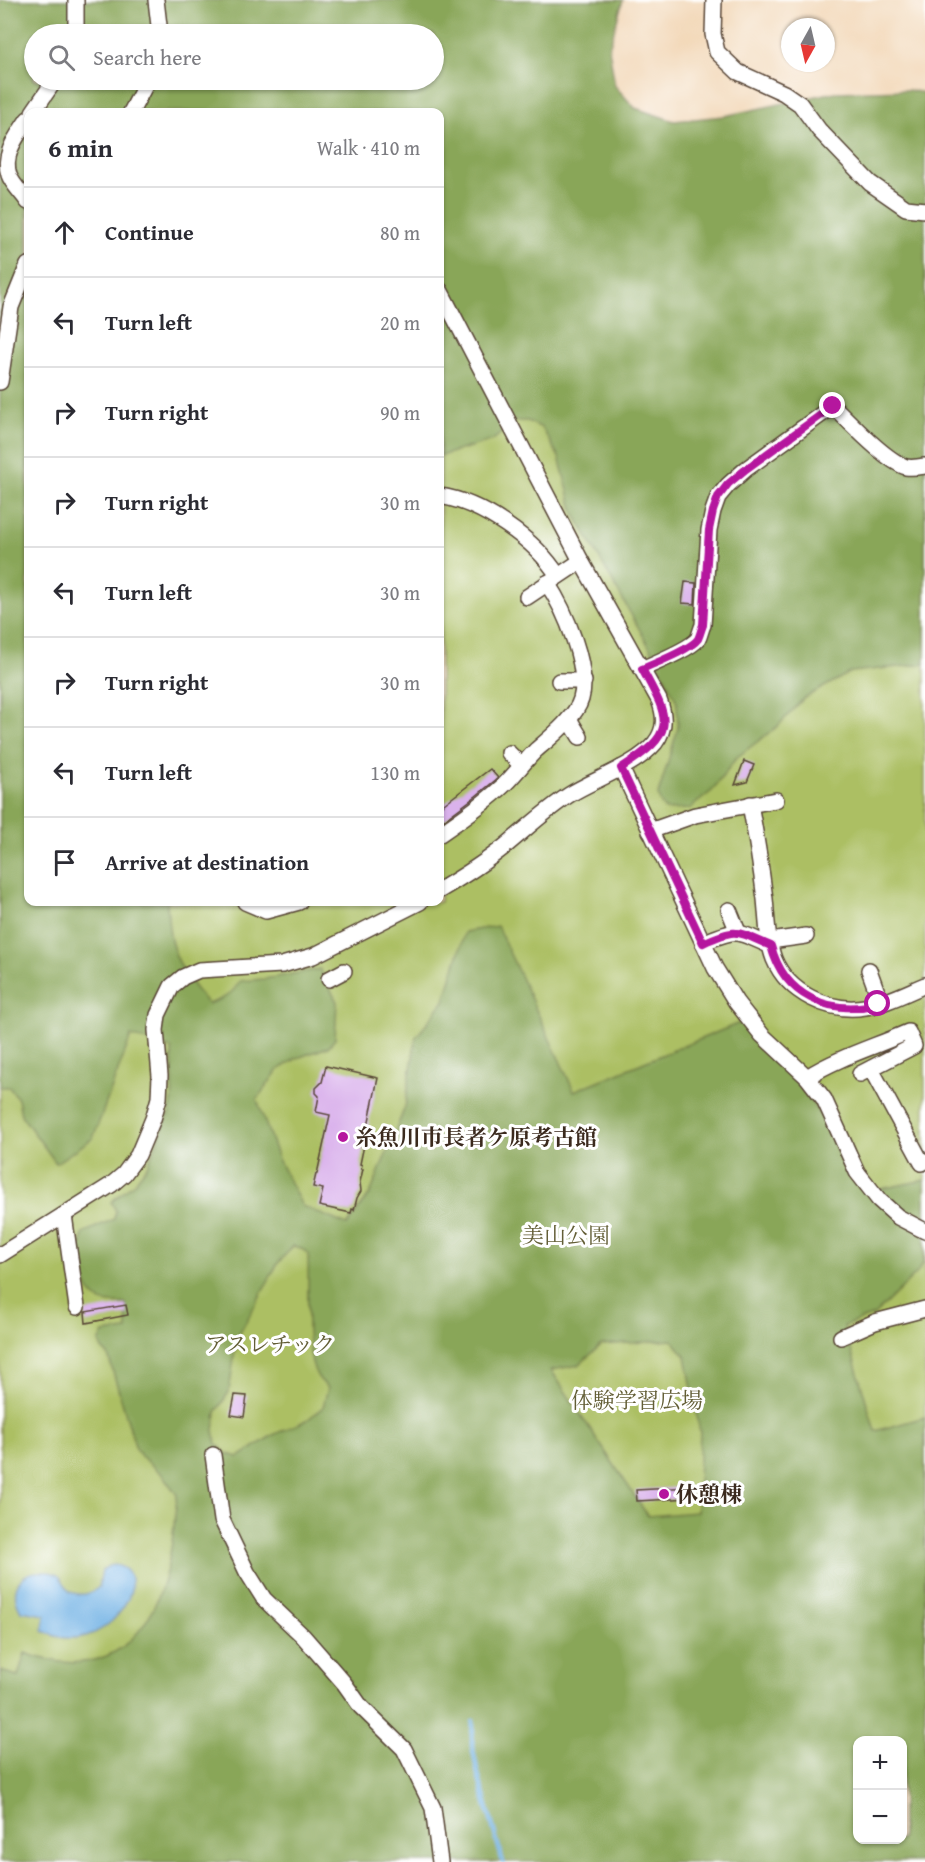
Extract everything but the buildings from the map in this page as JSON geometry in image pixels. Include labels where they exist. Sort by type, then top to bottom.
[{"type":"street","points":[[76,0],[76,24]]},
{"type":"street","points":[[156,0],[158,24]]},
{"type":"street","points":[[714,0],[713,34],[717,52],[738,72],[784,93],[800,104],[819,130],[870,183],[906,208],[925,210]]},
{"type":"street","points":[[36,108],[48,90]]},
{"type":"street","points":[[133,108],[143,90]]},
{"type":"street","points":[[24,125],[11,144],[9,159],[9,175],[24,196]]},
{"type":"street","points":[[0,382],[10,307],[24,274]]},
{"type":"street","points":[[444,298],[581,561],[663,708],[664,716],[659,738],[653,745],[621,768],[570,795],[495,854],[444,888]]},
{"type":"street","points":[[642,669],[698,639],[703,625],[709,530],[718,497],[728,484],[746,469],[833,406],[884,453],[906,466],[925,466]]},
{"type":"street","points":[[444,497],[459,500],[491,515],[550,563],[554,593],[580,656],[584,681],[581,702],[569,719],[521,765],[504,785],[444,831]]},
{"type":"street","points":[[527,597],[581,561]]},
{"type":"street","points":[[560,681],[584,681]]},
{"type":"street","points":[[569,719],[580,736]]},
{"type":"street","points":[[509,753],[521,765]]},
{"type":"street","points":[[621,768],[715,968],[736,1002],[762,1035],[807,1077],[824,1099],[857,1172],[879,1200],[898,1217],[925,1231]]},
{"type":"street","points":[[650,831],[695,815],[776,800]]},
{"type":"street","points":[[750,804],[774,960],[798,990],[809,998],[832,1007],[843,1008],[865,1007],[881,1003],[925,985]]},
{"type":"street","points":[[255,906],[266,911],[284,906]]},
{"type":"street","points":[[0,1255],[111,1185],[124,1174],[138,1155],[159,1098],[160,1076],[156,1030],[158,1015],[172,986],[183,977],[199,970],[282,965],[313,956],[412,906]]},
{"type":"street","points":[[729,910],[738,932]]},
{"type":"street","points":[[703,943],[728,932],[738,932],[770,944],[806,936]]},
{"type":"street","points":[[869,970],[881,1003]]},
{"type":"street","points":[[329,979],[344,971]]},
{"type":"street","points":[[807,1077],[859,1051],[908,1032],[919,1046],[865,1071],[922,1163],[925,1161]]},
{"type":"street","points":[[64,1215],[77,1307]]},
{"type":"street","points":[[841,1337],[875,1322],[925,1309]]},
{"type":"street","points":[[213,1455],[222,1520],[247,1572],[264,1599],[303,1636],[362,1707],[404,1749],[433,1808],[440,1862]]},
{"type":"green space","name":"美山公園","points":[[0,0],[623,0],[609,48],[615,86],[635,108],[674,121],[724,116],[835,92],[908,90],[925,93],[925,664],[851,672],[804,698],[778,726],[736,758],[712,791],[689,809],[665,810],[658,795],[678,728],[677,702],[655,657],[574,513],[559,457],[542,428],[528,421],[515,421],[493,440],[444,455],[444,108],[24,108],[24,906],[167,906],[170,934],[178,960],[208,1004],[227,996],[240,981],[320,969],[337,1002],[335,1039],[328,1047],[297,1058],[278,1070],[257,1099],[278,1159],[302,1206],[347,1225],[370,1194],[405,1107],[416,1037],[444,1001],[465,932],[497,926],[574,1091],[742,1022],[800,1084],[827,1126],[845,1168],[866,1192],[925,1180],[923,1263],[917,1273],[874,1315],[844,1326],[875,1431],[925,1417],[925,1862],[0,1862],[0,1671],[18,1676],[25,1653],[47,1660],[88,1661],[106,1656],[122,1647],[137,1634],[149,1617],[163,1583],[171,1546],[177,1495],[162,1474],[136,1449],[108,1355],[99,1342],[104,1333],[127,1330],[126,1304],[105,1302],[94,1297],[86,1284],[81,1257],[83,1233],[114,1219],[116,1211],[111,1202],[134,1183],[147,1166],[172,1102],[172,1049],[131,1036],[93,1138],[56,1163],[21,1115],[18,1099],[9,1087],[0,1087]],"holes":[[[293,1246],[301,1248],[308,1254],[310,1352],[318,1377],[328,1388],[323,1407],[307,1420],[273,1435],[239,1457],[227,1454],[217,1444],[214,1431],[216,1412],[229,1392],[240,1333],[278,1263]],[[672,1340],[686,1356],[700,1432],[697,1512],[648,1516],[551,1370],[579,1365],[601,1345]]]},
{"type":"green space","name":"美山公園","points":[[444,229],[925,337],[925,1862],[0,1704],[0,661],[24,868],[24,906],[444,906]]},
{"type":"water","points":[[115,1565],[127,1571],[131,1583],[128,1598],[119,1613],[105,1627],[87,1636],[66,1638],[43,1631],[45,1615],[21,1611],[17,1603],[16,1588],[23,1577],[29,1574],[54,1573],[59,1576],[70,1592],[85,1594],[99,1587],[102,1570]]},
{"type":"waterway","points":[[473,1721],[472,1745],[478,1775],[503,1862]]},
{"type":"place","name":"糸魚川市長者ケ原考古館","points":[[343,1137]]},
{"type":"place","name":"休憩棟","points":[[664,1494]]},
{"type":"route","points":[[833,406],[746,469],[728,484],[718,497],[709,530],[703,625],[700,634],[698,639],[690,645],[642,669],[663,708],[664,724],[659,738],[653,745],[621,768],[703,943],[728,932],[738,932],[771,946],[774,960],[785,976],[809,998],[832,1007],[843,1008],[878,1004]]},
{"type":"park label","name":"アスレチック","points":[[270,1344]]},
{"type":"park label","name":"体験学習広場","points":[[637,1400]]}]
